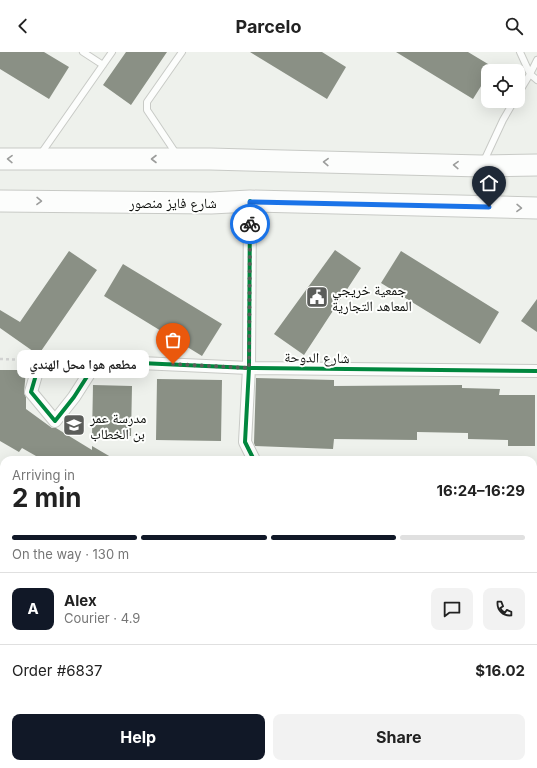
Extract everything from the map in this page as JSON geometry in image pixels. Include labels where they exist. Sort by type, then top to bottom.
[{"type":"highway","points":[[0,158],[179,159],[482,166],[537,165]]},
{"type":"highway","name":"شارع فايز منصور","points":[[0,201],[250,202],[537,208]]},
{"type":"street","points":[[250,202],[249,368],[245,442],[252,456]]},
{"type":"street","points":[[40,360],[32,392],[55,421],[74,397],[97,361]]},
{"type":"street","name":"شارع الدوحة","points":[[40,360],[79,364],[97,361],[249,368],[537,371]]},
{"type":"lane","points":[[83,52],[103,65]]},
{"type":"lane","points":[[37,159],[112,52]]},
{"type":"lane","points":[[179,159],[147,110],[147,102],[182,52]]},
{"type":"lane","points":[[520,52],[530,74],[537,80]]},
{"type":"lane","points":[[525,82],[537,60]]},
{"type":"lane","points":[[482,166],[510,108]]},
{"type":"path","points":[[0,359],[40,360]]},
{"type":"building","points":[[0,52],[44,52],[69,67],[49,99],[0,69]]},
{"type":"building","points":[[126,52],[167,52],[131,105],[103,85]]},
{"type":"building","points":[[250,52],[322,52],[346,67],[327,99]]},
{"type":"building","points":[[396,52],[468,52],[488,64],[481,64],[481,86],[473,99]]},
{"type":"building","points":[[335,250],[361,268],[304,355],[274,334]]},
{"type":"building","points":[[69,251],[97,270],[39,354],[37,354],[0,328],[0,310],[20,322]]},
{"type":"building","points":[[401,251],[499,312],[480,344],[381,283]]},
{"type":"building","points":[[123,264],[222,324],[202,356],[104,296]]},
{"type":"building","points":[[537,299],[537,332],[521,321]]},
{"type":"building","points":[[0,370],[26,370],[24,393],[26,397],[26,409],[52,428],[56,428],[92,450],[92,446],[109,456],[36,456],[22,448],[19,452],[0,441]]},
{"type":"building","points":[[256,378],[334,380],[334,386],[462,385],[462,388],[500,389],[499,395],[535,395],[535,446],[508,446],[508,440],[468,439],[468,433],[417,432],[417,440],[334,439],[333,449],[255,446]]},
{"type":"building","points":[[157,379],[222,380],[221,441],[156,440]]},
{"type":"building","points":[[93,385],[132,386],[131,436],[92,436]]},
{"type":"cycle path","points":[[250,201],[249,368],[245,442],[252,456]]},
{"type":"cycle path","points":[[97,361],[74,397],[55,421],[31,392],[40,361],[79,364],[97,361],[249,368],[537,371]]},
{"type":"way so far","points":[[173,364],[249,368],[250,224]]},
{"type":"place","name":"جمعية خريجي المعاهد التجارية","points":[[317,297]]},
{"type":"place","name":"مطعم هوا محل الهندي","points":[[173,364]]},
{"type":"place","name":"مدرسة عمر بن الخطاب","points":[[74,425]]},
{"type":"route","points":[[250,224],[250,202],[489,207]]}]
